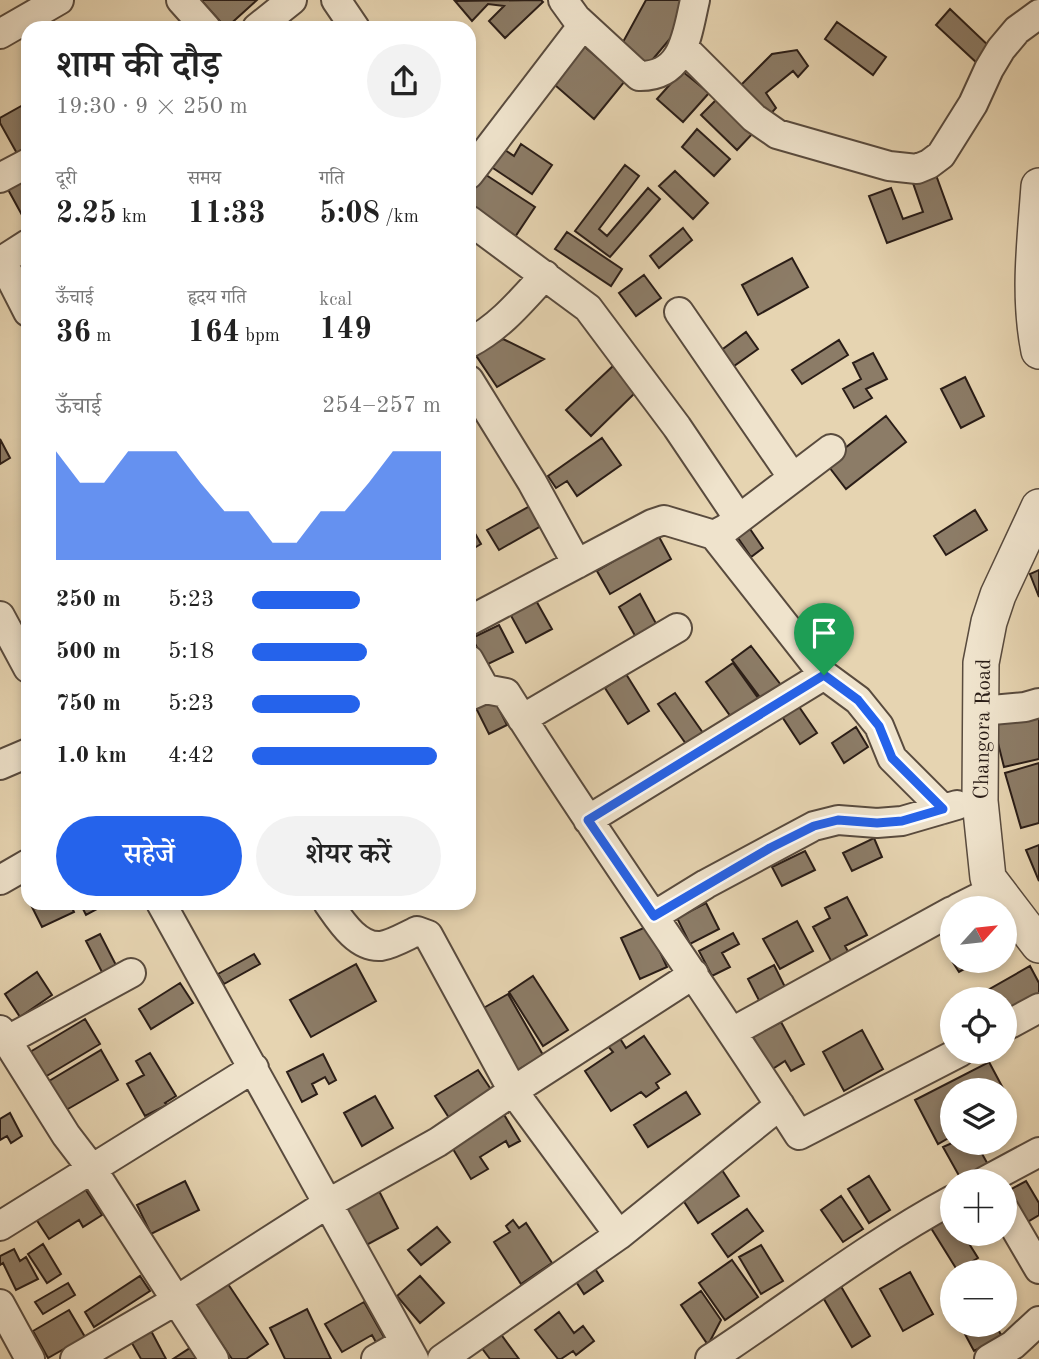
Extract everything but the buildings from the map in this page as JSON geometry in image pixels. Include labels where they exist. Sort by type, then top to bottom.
[{"type":"street","points":[[23,21],[59,0]]},
{"type":"street","points":[[181,0],[200,21]]},
{"type":"street","points":[[266,21],[292,0]]},
{"type":"street","points":[[336,0],[350,21]]},
{"type":"street","points":[[563,0],[583,25],[639,76],[662,73],[671,66],[683,47],[695,0]]},
{"type":"street","points":[[683,47],[754,118],[777,134],[889,166],[917,169],[942,155],[973,104],[1001,49],[1017,30],[1039,14]]},
{"type":"street","points":[[0,34],[21,22]]},
{"type":"street","points":[[476,165],[583,25]]},
{"type":"street","points":[[0,178],[21,167]]},
{"type":"street","points":[[1039,186],[1032,288],[1039,351]]},
{"type":"street","points":[[476,225],[588,308],[677,427],[739,519]]},
{"type":"street","points":[[21,248],[1,261],[21,299]]},
{"type":"street","points":[[476,332],[507,315],[545,275]]},
{"type":"street","points":[[679,312],[793,478]]},
{"type":"street","points":[[476,391],[532,482],[578,564]]},
{"type":"street","points":[[713,535],[739,519],[831,449]]},
{"type":"street","name":"Changora Road","points":[[1036,936],[988,878],[980,795],[981,663],[989,622],[1025,562],[1039,507]]},
{"type":"street","points":[[476,617],[637,531],[664,520],[713,535],[824,675],[858,700],[879,726],[892,758],[943,809]]},
{"type":"street","points":[[0,616],[21,655]]},
{"type":"street","points":[[522,719],[677,628]]},
{"type":"street","points":[[588,820],[824,675]]},
{"type":"street","points":[[477,692],[506,693],[799,1135],[940,1062]]},
{"type":"street","points":[[981,711],[1039,703]]},
{"type":"street","points":[[0,765],[21,756]]},
{"type":"street","points":[[654,916],[727,872],[814,826],[838,820],[877,823],[902,821],[980,795]]},
{"type":"street","points":[[0,880],[21,868]]},
{"type":"street","points":[[981,896],[996,888]]},
{"type":"street","points":[[165,910],[409,1351],[376,1359]]},
{"type":"street","points":[[334,910],[358,940],[373,945],[383,946],[417,931],[428,935],[513,1091],[619,1235]]},
{"type":"street","points":[[732,1032],[940,918]]},
{"type":"street","points":[[131,973],[3,1035],[214,1359]]},
{"type":"street","points":[[75,1359],[177,1300],[327,1204],[438,1142],[694,974]]},
{"type":"street","points":[[1017,1020],[1039,1008]]},
{"type":"street","points":[[0,1226],[254,1068]]},
{"type":"street","points":[[442,1359],[619,1235],[780,1105]]},
{"type":"street","points":[[1009,1169],[1039,1152]]},
{"type":"street","points":[[710,1359],[858,1257],[940,1207]]},
{"type":"street","points":[[1017,1231],[1039,1269]]},
{"type":"street","points":[[0,1304],[30,1359]]},
{"type":"street","points":[[989,1359],[1013,1345],[1039,1321]]},
{"type":"route","points":[[824,675],[858,700],[879,726],[892,758],[943,809],[902,821],[877,823],[838,820],[814,826],[706,884],[654,916],[588,820],[824,675]]}]
